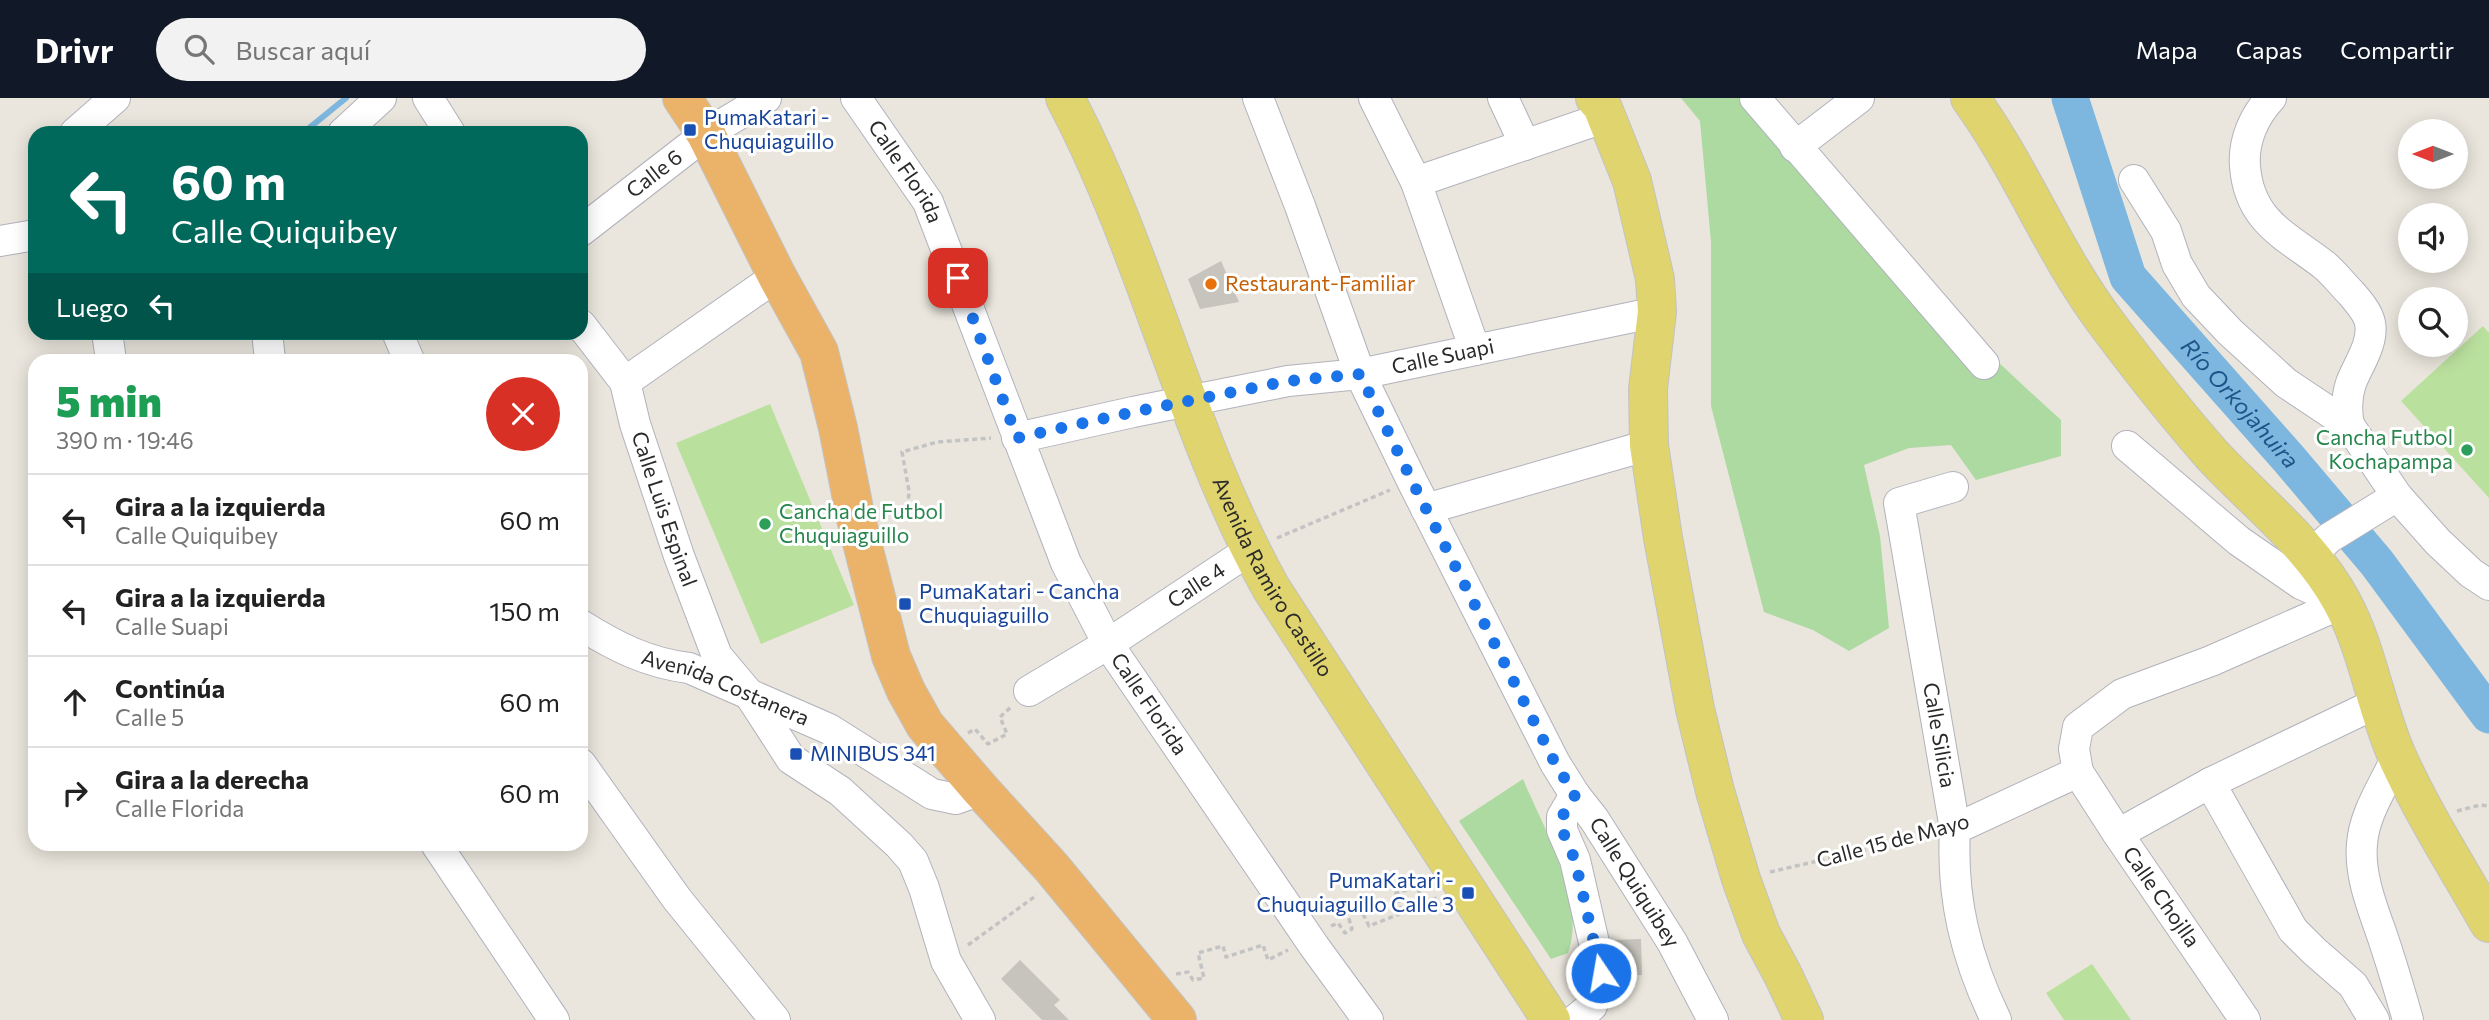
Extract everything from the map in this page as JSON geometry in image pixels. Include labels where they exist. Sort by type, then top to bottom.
[{"type":"highway","points":[[682,98],[706,134],[777,276],[819,352],[838,428],[856,519],[891,656],[906,691],[925,725],[1052,867],[1177,1020]]},
{"type":"main road","name":"Avenida Ramiro Castillo","points":[[1065,98],[1114,206],[1187,402],[1250,550],[1271,589],[1551,1020]]},
{"type":"main road","points":[[1970,98],[2014,169],[2065,262],[2108,326],[2213,456],[2320,547],[2343,603],[2397,755],[2415,794],[2489,923]]},
{"type":"main road","points":[[1601,107],[1632,181],[1655,279],[1657,312],[1648,389],[1649,445],[1663,538],[1695,709],[1715,791],[1741,879],[1762,934],[1804,1020]]},
{"type":"street","points":[[83,126],[115,98]]},
{"type":"street","points":[[351,126],[381,98]]},
{"type":"street","points":[[428,98],[446,126]]},
{"type":"street","name":"Calle 6","points":[[588,225],[706,134],[766,98]]},
{"type":"street","name":"Calle Florida","points":[[856,98],[928,202],[1066,563],[1108,644],[1314,946],[1368,1020]]},
{"type":"street","name":"Calle Quiquibey","points":[[1258,98],[1360,374],[1412,481],[1555,763],[1672,942],[1713,1020]]},
{"type":"street","points":[[1374,98],[1416,182],[1475,349]]},
{"type":"street","points":[[1503,98],[1524,145]]},
{"type":"street","points":[[1755,98],[1984,364]]},
{"type":"street","points":[[1796,147],[1860,98]]},
{"type":"street","points":[[2271,98],[2259,112],[2248,137],[2245,159],[2246,179],[2259,213],[2284,237],[2325,266],[2357,300],[2370,322],[2369,341],[2347,400],[2349,425]]},
{"type":"street","points":[[1416,182],[1524,145],[1601,107]]},
{"type":"street","points":[[2134,180],[2166,231],[2177,264],[2196,296],[2230,332],[2286,383],[2349,425],[2397,496],[2438,542],[2471,573],[2489,585]]},
{"type":"street","points":[[0,241],[28,236]]},
{"type":"street","points":[[625,382],[777,276]]},
{"type":"street","name":"Calle Suapi","points":[[1017,438],[1288,381],[1360,374],[1657,312]]},
{"type":"street","name":"Calle Luis Espinal","points":[[588,334],[625,382],[635,424],[679,556],[717,656],[749,694],[791,759],[840,791],[900,845],[913,861],[946,961],[972,1017]]},
{"type":"street","points":[[1426,509],[1649,445]]},
{"type":"street","points":[[2127,446],[2238,541],[2301,584],[2343,603]]},
{"type":"street","name":"Calle Silicia","points":[[1953,487],[1899,503],[1955,829],[1953,861],[1963,932],[1975,976],[1996,1020]]},
{"type":"street","points":[[2320,547],[2365,514],[2397,496]]},
{"type":"street","name":"Calle 4","points":[[1029,691],[1108,644],[1250,550]]},
{"type":"street","points":[[2078,772],[2074,748],[2078,727],[2122,694],[2211,661],[2343,603]]},
{"type":"street","name":"Avenida Costanera","points":[[588,629],[614,646],[642,658],[689,668],[829,729],[932,794],[956,799],[981,790]]},
{"type":"street","points":[[2118,834],[2210,783],[2379,702]]},
{"type":"street","points":[[2397,755],[2382,790],[2371,807],[2362,844],[2363,867],[2372,906],[2407,1020]]},
{"type":"street","name":"Calle 15 de Mayo","points":[[1955,829],[2078,772]]},
{"type":"street","name":"Calle Chojlla","points":[[2078,772],[2245,1020]]},
{"type":"street","points":[[588,774],[677,899],[775,1020]]},
{"type":"street","points":[[2210,783],[2293,930],[2353,985],[2374,1020]]},
{"type":"street","points":[[1575,795],[1562,817],[1562,830],[1575,860],[1601,973],[1592,1006],[1575,1020]]},
{"type":"street","points":[[441,851],[554,1020]]},
{"type":"path","points":[[856,519],[908,506],[909,491],[902,452],[937,442],[1017,438]]},
{"type":"path","points":[[1250,550],[1412,481]]},
{"type":"path","points":[[945,747],[975,729],[988,744],[1007,734],[1000,717],[1029,691]]},
{"type":"path","name":"Calle 15 de Mayo","points":[[1741,879],[1955,829]]},
{"type":"path","points":[[946,961],[1037,895]]},
{"type":"green space","points":[[1681,98],[1739,98],[1896,262],[2061,420],[2061,456],[1976,480],[1951,445],[1909,448],[1864,465],[1880,536],[1889,628],[1849,651],[1813,630],[1764,612],[1711,406],[1711,242],[1700,121]]},
{"type":"green space","name":"Cancha Futbol Kochapampa","points":[[2483,326],[2489,333],[2489,498],[2401,401],[2449,357],[2468,357],[2468,340]]},
{"type":"green space","name":"Cancha de Futbol Chuquiaguillo","points":[[770,404],[854,605],[761,644],[676,443]]},
{"type":"green space","points":[[1523,779],[1560,864],[1572,911],[1568,953],[1551,959],[1459,821]]},
{"type":"green space","points":[[2092,964],[2131,1020],[2064,1020],[2046,993]]},
{"type":"building","name":"Restaurant-Familiar","points":[[1221,261],[1239,302],[1200,309],[1188,279]]},
{"type":"building","points":[[1641,939],[1642,975],[1618,976],[1612,940]]},
{"type":"building","points":[[1020,960],[1060,1000],[1054,1005],[1069,1020],[1042,1020],[1001,979]]},
{"type":"waterway","points":[[312,126],[346,98]]},
{"type":"waterway","name":"Río Orkojahuira","points":[[2070,98],[2128,277],[2377,563],[2489,715]]},
{"type":"place","name":"PumaKatari - Chuquiaguillo","points":[[690,130]]},
{"type":"place","name":"Restaurant-Familiar","points":[[1211,284]]},
{"type":"place","name":"Cancha Futbol Kochapampa","points":[[2467,450]]},
{"type":"place","name":"Cancha de Futbol Chuquiaguillo","points":[[765,524]]},
{"type":"place","name":"PumaKatari - Cancha Chuquiaguillo","points":[[905,604]]},
{"type":"place","name":"MINIBUS 341","points":[[796,754]]},
{"type":"place","name":"PumaKatari - Chuquiaguillo Calle 3","points":[[1468,893]]},
{"type":"route","points":[[958,278],[1017,438],[1288,381],[1360,374],[1555,763],[1575,795],[1562,817],[1562,830],[1575,860],[1601,973]]}]
